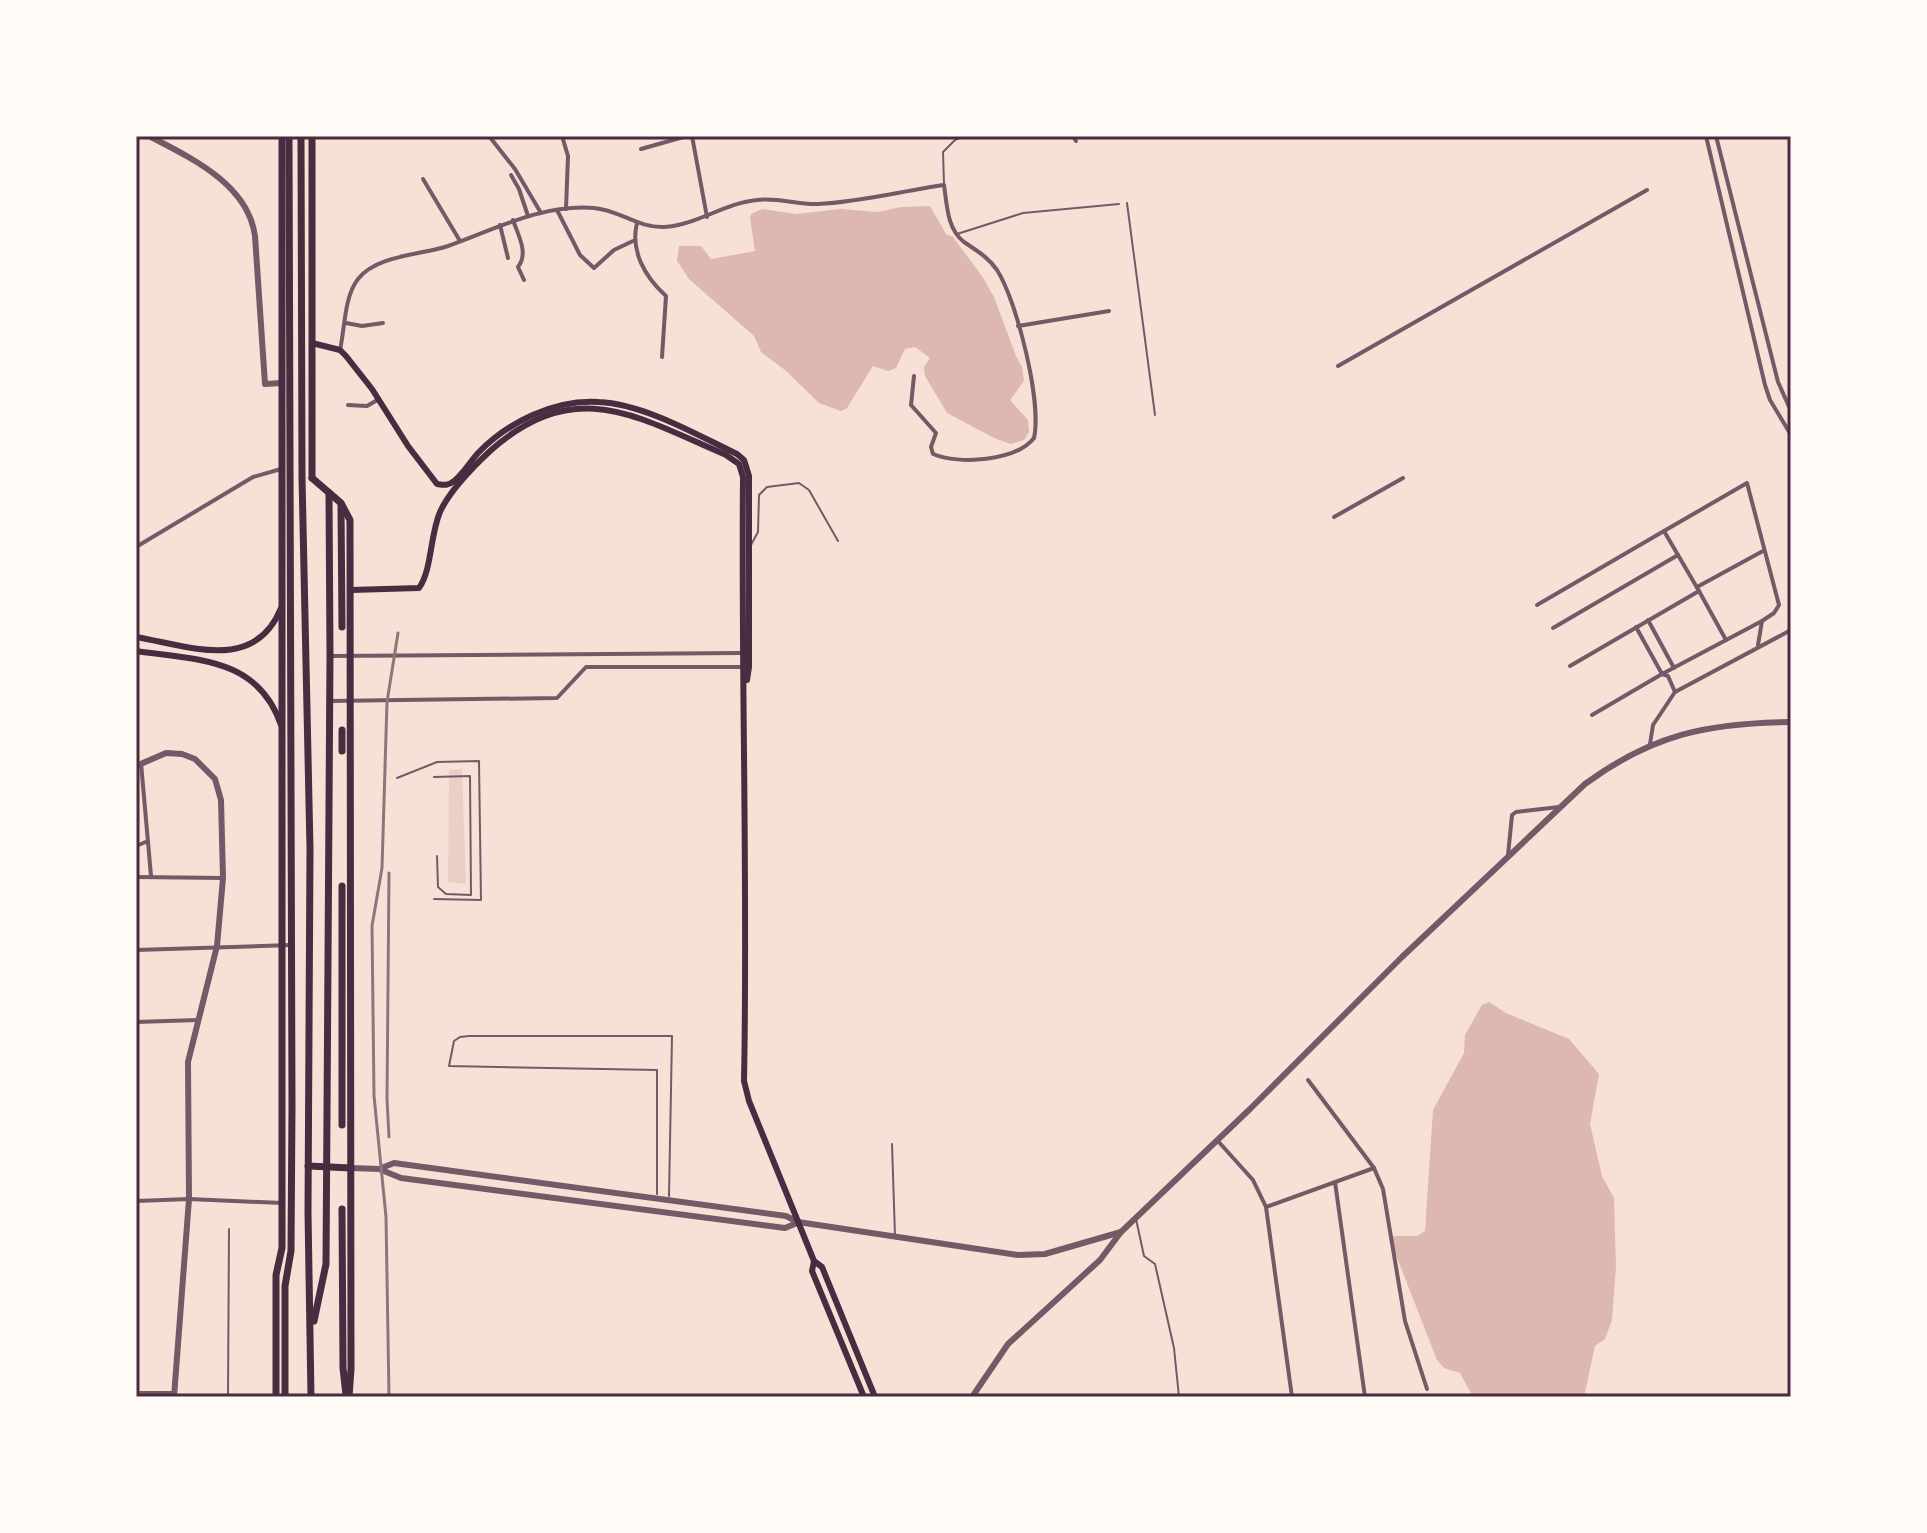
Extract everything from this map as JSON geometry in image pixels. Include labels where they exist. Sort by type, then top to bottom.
[{"type":"highway","points":[[282,136],[286,382]]},
{"type":"highway","points":[[285,1397],[285,1286],[291,1251],[286,818],[289,136]]},
{"type":"highway","points":[[301,136],[302,477],[310,849],[308,1166],[311,1397]]},
{"type":"highway","points":[[312,136],[312,478]]},
{"type":"highway","points":[[301,291],[312,292]]},
{"type":"highway","points":[[301,306],[312,306]]},
{"type":"highway","points":[[301,342],[312,343]]},
{"type":"highway","points":[[286,468],[282,601],[286,669],[282,728],[286,818]]},
{"type":"highway","points":[[302,477],[312,478],[341,503],[350,520],[351,1369],[348,1397]]},
{"type":"highway","points":[[310,1340],[326,1264],[329,493]]},
{"type":"highway","points":[[341,503],[342,627]]},
{"type":"highway","points":[[342,730],[342,751]]},
{"type":"highway","points":[[342,886],[342,1125]]},
{"type":"highway","points":[[276,1397],[275,1299],[282,1248],[287,945]]},
{"type":"highway","points":[[308,1166],[351,1168]]},
{"type":"highway","points":[[342,1209],[343,1371],[348,1397]]},
{"type":"main road","points":[[312,343],[340,350],[379,399],[437,484],[446,486],[455,481],[495,438],[537,414],[578,402],[601,402],[641,410],[737,454],[744,460],[749,476],[749,667],[745,688]]},
{"type":"main road","points":[[351,590],[419,588],[426,579],[429,548],[439,513],[450,495],[484,457],[519,429],[539,419],[579,408],[599,407],[639,418],[733,458],[739,464],[743,477],[742,653],[745,688],[744,1081],[749,1101],[814,1261],[822,1267],[875,1397]]},
{"type":"main road","points":[[136,637],[214,650],[237,650],[259,641],[275,623],[282,601]]},
{"type":"main road","points":[[214,650],[214,663]]},
{"type":"main road","points":[[136,651],[214,663],[242,673],[258,685],[271,701],[282,728]]},
{"type":"main road","points":[[814,1261],[812,1271],[864,1397]]},
{"type":"street","points":[[149,136],[227,185],[251,216],[265,384],[286,382]]},
{"type":"street","points":[[489,136],[515,169],[541,213]]},
{"type":"street","points":[[562,136],[568,156],[566,209]]},
{"type":"street","points":[[641,149],[690,136],[707,217]]},
{"type":"street","points":[[1706,136],[1765,385],[1770,400],[1791,435]]},
{"type":"street","points":[[1716,136],[1778,382],[1791,411]]},
{"type":"street","points":[[511,175],[528,216]]},
{"type":"street","points":[[423,179],[460,241]]},
{"type":"street","points":[[340,350],[350,296],[364,273],[376,265],[460,241],[513,220],[566,209],[607,210],[637,223],[665,227],[757,200],[805,204],[844,202],[944,185],[950,221],[956,234],[984,255],[1001,277],[1028,355],[1035,432],[1031,442],[1024,448],[988,459],[956,460],[933,454],[931,447],[936,433],[911,405],[914,376]]},
{"type":"street","points":[[1338,366],[1647,190]]},
{"type":"street","points":[[557,210],[580,255],[594,268],[614,250],[634,241]]},
{"type":"street","points":[[513,220],[523,251],[524,258],[518,267],[524,280]]},
{"type":"street","points":[[637,223],[634,241],[651,279],[666,296],[662,357]]},
{"type":"street","points":[[500,225],[508,258]]},
{"type":"street","points":[[1018,326],[1109,311]]},
{"type":"street","points":[[346,323],[362,326],[383,323]]},
{"type":"street","points":[[348,405],[367,406],[379,399]]},
{"type":"street","points":[[136,547],[253,477],[286,468]]},
{"type":"street","points":[[1334,517],[1403,478]]},
{"type":"street","points":[[1537,605],[1747,483],[1779,605],[1774,613],[1592,715]]},
{"type":"street","points":[[1664,531],[1727,640]]},
{"type":"street","points":[[1570,666],[1763,551]]},
{"type":"street","points":[[1553,628],[1678,555]]},
{"type":"street","points":[[1648,620],[1674,668]]},
{"type":"street","points":[[1758,645],[1762,621]]},
{"type":"street","points":[[1636,627],[1675,692]]},
{"type":"street","points":[[1650,744],[1653,725],[1675,692],[1791,630]]},
{"type":"street","points":[[330,656],[742,653]]},
{"type":"street","points":[[329,701],[557,698],[586,667],[743,667]]},
{"type":"street","points":[[972,1397],[1008,1344],[1100,1260],[1135,1218],[1559,807],[1608,767],[1650,744],[1684,733],[1730,725],[1791,722]]},
{"type":"street","points":[[136,1393],[174,1395],[189,1199],[188,1062],[217,946],[223,878],[221,800],[215,779],[195,759],[182,754],[166,753],[138,764],[151,876]]},
{"type":"street","points":[[1508,855],[1512,815],[1559,807]]},
{"type":"street","points":[[136,846],[148,841]]},
{"type":"street","points":[[136,877],[223,878]]},
{"type":"street","points":[[136,950],[287,945]]},
{"type":"street","points":[[136,1022],[198,1020]]},
{"type":"street","points":[[1308,1080],[1374,1168],[1383,1189],[1405,1321],[1427,1389]]},
{"type":"street","points":[[1217,1140],[1253,1180],[1266,1207],[1292,1397]]},
{"type":"street","points":[[379,1169],[394,1163],[786,1216],[798,1222],[1018,1255],[1045,1254],[1121,1232]]},
{"type":"street","points":[[351,1168],[379,1169],[401,1178],[513,1194],[785,1228],[798,1222]]},
{"type":"street","points":[[1266,1207],[1374,1168]]},
{"type":"street","points":[[513,1194],[514,1180]]},
{"type":"street","points":[[1335,1182],[1365,1397]]},
{"type":"street","points":[[136,1201],[189,1199],[282,1203]]},
{"type":"lane","points":[[944,185],[942,155],[956,137],[964,136]]},
{"type":"lane","points":[[1127,203],[1155,415]]},
{"type":"lane","points":[[956,234],[1023,213],[1119,204]]},
{"type":"lane","points":[[748,549],[758,532],[759,495],[767,487],[783,483],[799,483],[809,490],[838,541]]},
{"type":"lane","points":[[397,778],[437,762],[479,761],[481,900],[434,899]]},
{"type":"lane","points":[[434,777],[470,776],[471,895],[446,894],[438,887],[437,856]]},
{"type":"lane","points":[[657,1199],[657,1070],[449,1066],[454,1041],[469,1036],[672,1036],[669,1202]]},
{"type":"lane","points":[[892,1144],[895,1237]]},
{"type":"lane","points":[[1135,1218],[1144,1256],[1155,1264],[1174,1348],[1179,1397]]},
{"type":"lane","points":[[228,1397],[229,1229]]},
{"type":"shaded area","points":[[930,206],[946,234],[953,237],[994,297],[1022,367],[1024,381],[1010,400],[1028,420],[1029,432],[1024,440],[1011,444],[947,413],[925,376],[924,367],[930,358],[915,347],[905,349],[896,368],[888,371],[873,366],[847,408],[841,411],[819,403],[761,352],[754,336],[689,279],[677,261],[679,246],[701,246],[711,259],[755,251],[750,218],[751,214],[762,209],[796,214],[841,209],[878,212]]},
{"type":"shaded area","points":[[462,769],[466,884],[448,882],[449,770]]},
{"type":"shaded area","points":[[1489,1002],[1506,1013],[1569,1039],[1599,1074],[1590,1124],[1602,1176],[1614,1198],[1616,1267],[1612,1320],[1605,1339],[1595,1346],[1584,1397],[1473,1397],[1460,1373],[1444,1368],[1437,1360],[1394,1250],[1391,1236],[1417,1236],[1425,1231],[1433,1110],[1464,1053],[1465,1035],[1482,1005]]},
{"type":"railway","points":[[389,1397],[386,1217],[374,1096],[372,926],[382,868],[387,702],[398,633]]},
{"type":"railway","points":[[389,873],[389,1137]]}]
